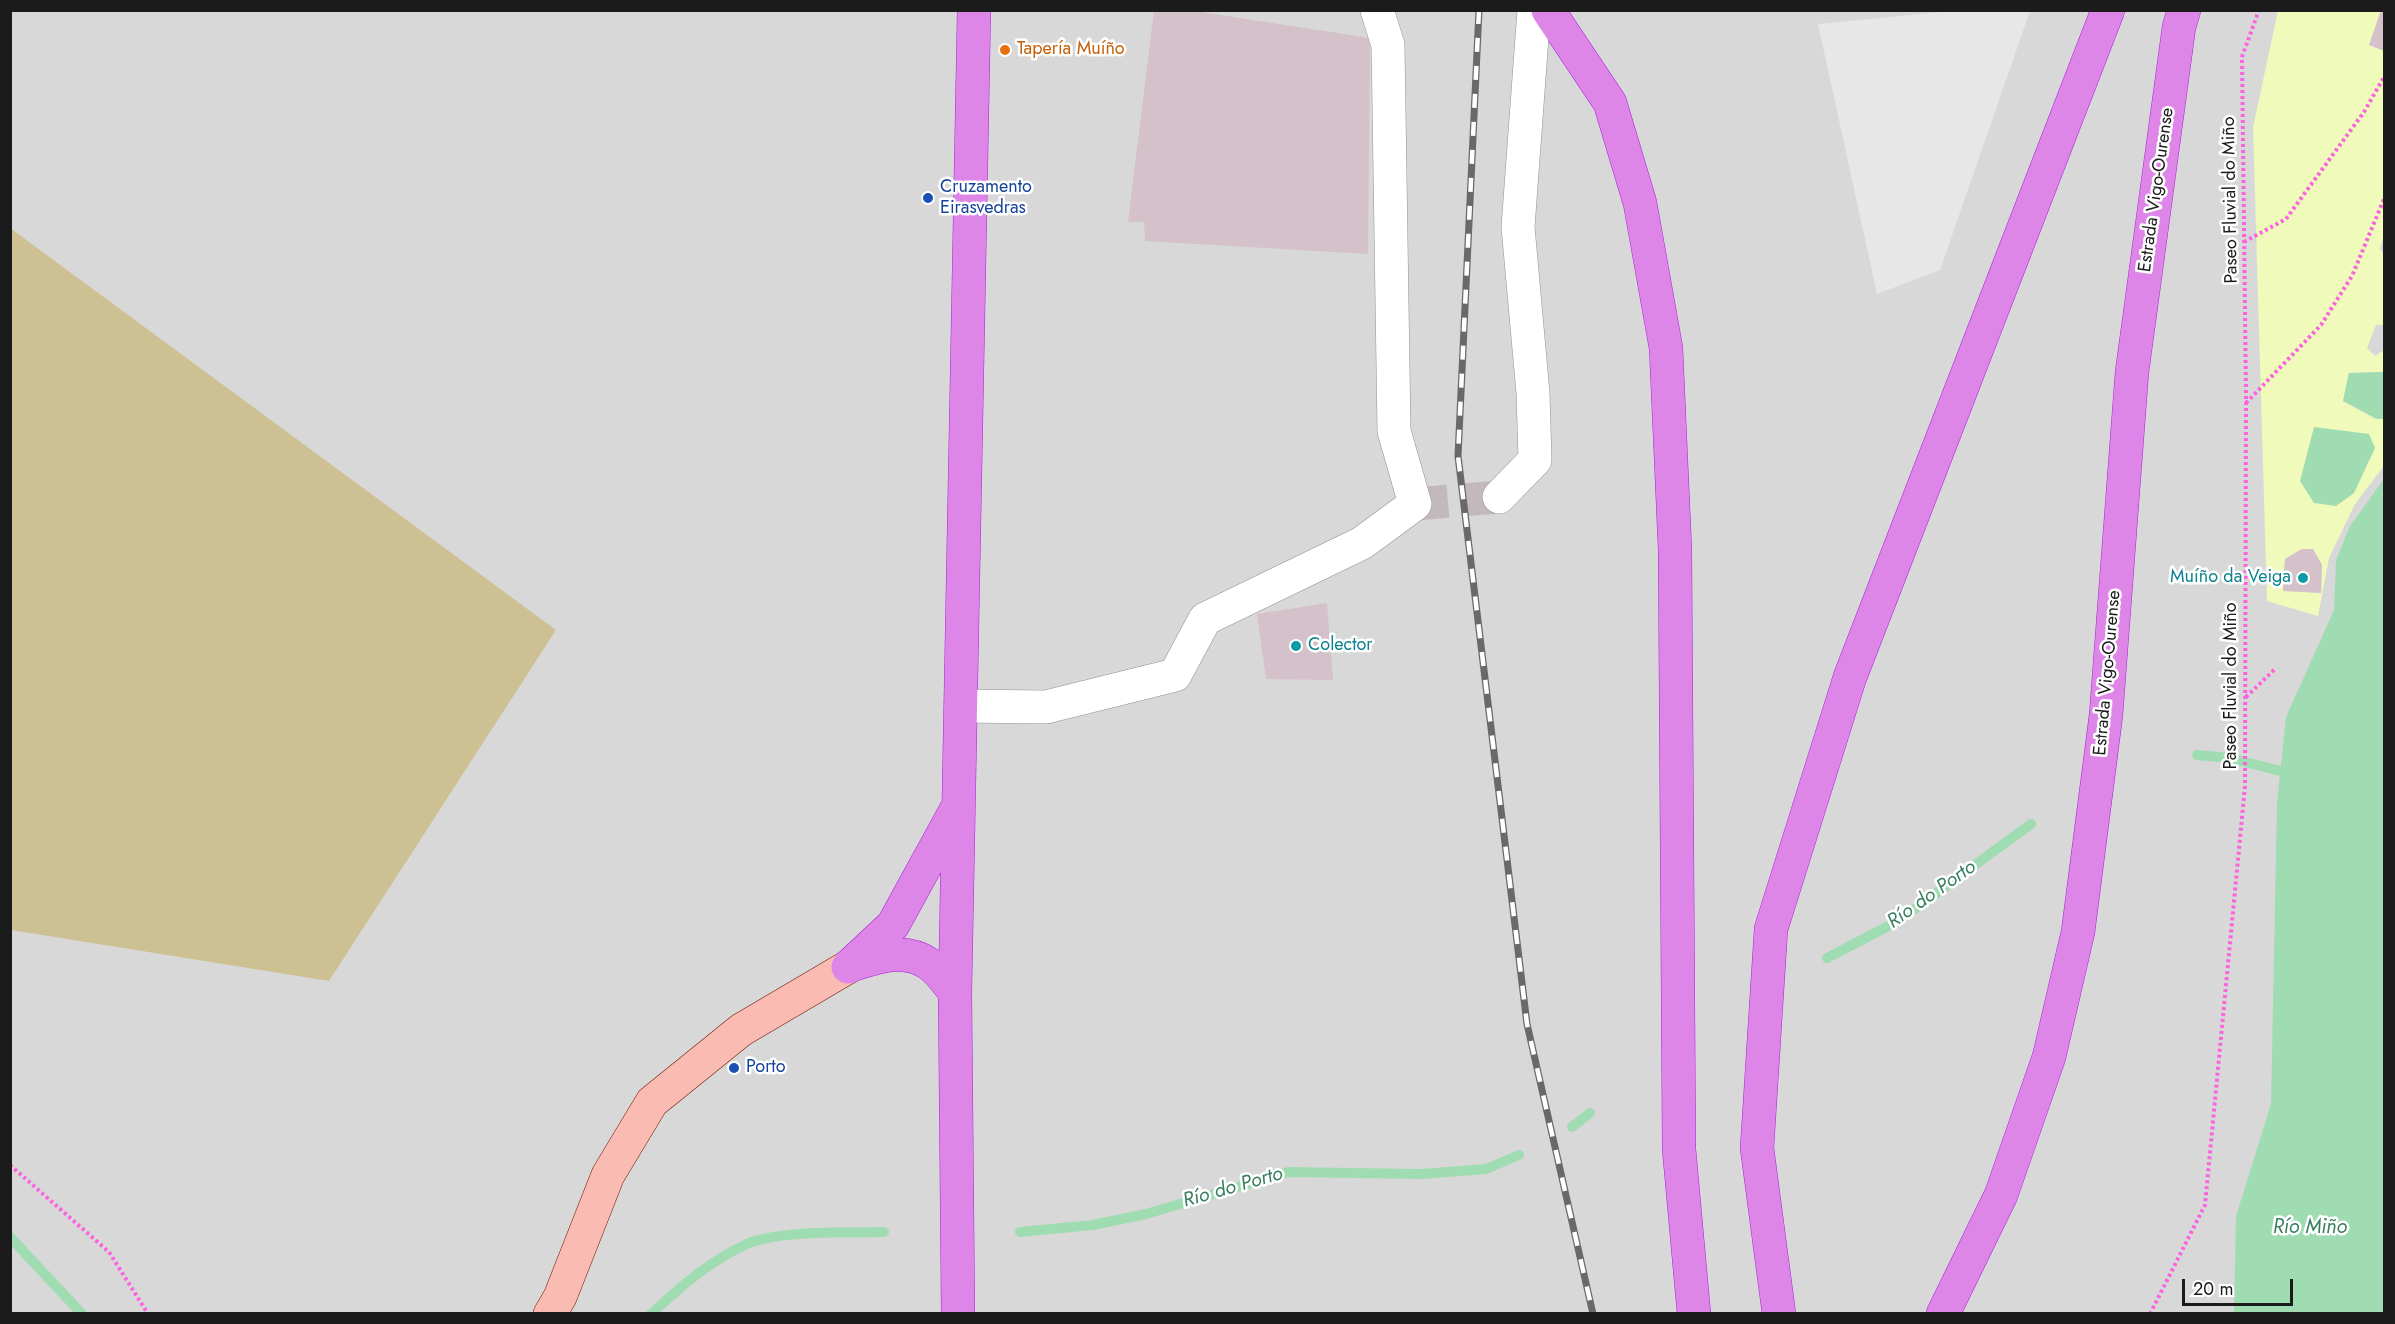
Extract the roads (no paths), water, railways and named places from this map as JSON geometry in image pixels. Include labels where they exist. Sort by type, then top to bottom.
[{"type":"highway","points":[[958,1314],[955,992],[974,10]]},
{"type":"highway","points":[[1548,10],[1610,103],[1640,203],[1666,348],[1675,550],[1679,1149],[1694,1314]]},
{"type":"highway","points":[[1779,1314],[1757,1148],[1771,929],[1850,677],[2108,10]]},
{"type":"highway","name":"Estrada Vigo-Ourense","points":[[1943,1314],[2001,1195],[2049,1057],[2078,932],[2106,715],[2132,372],[2179,27],[2184,10]]},
{"type":"highway","points":[[848,967],[893,925],[960,801]]},
{"type":"highway","points":[[848,967],[888,954],[909,955],[930,964],[955,992]]},
{"type":"street","points":[[962,706],[1046,707],[1175,675],[1205,619],[1362,543],[1415,504],[1395,431],[1388,45],[1377,10]]},
{"type":"street","points":[[1499,497],[1535,460],[1533,393],[1518,227],[1534,10]]},
{"type":"street","points":[[550,1314],[560,1297],[608,1175],[652,1102],[741,1030],[848,967]]},
{"type":"water","points":[[2384,372],[2384,419],[2377,419],[2343,401],[2349,373]]},
{"type":"water","points":[[2314,427],[2369,434],[2375,448],[2354,493],[2336,506],[2314,503],[2300,481]]},
{"type":"water","name":"Río Miño","points":[[2384,479],[2384,1313],[2234,1313],[2236,1216],[2271,1104],[2277,803],[2286,717],[2334,610],[2336,560],[2350,526]]},
{"type":"waterway","name":"Río do Porto","points":[[2197,755],[2230,758],[2280,771]]},
{"type":"waterway","name":"Río do Porto","points":[[1827,958],[1898,921],[2031,824]]},
{"type":"waterway","name":"Río do Porto","points":[[1572,1127],[1590,1113]]},
{"type":"waterway","name":"Río do Porto","points":[[1020,1232],[1093,1225],[1146,1214],[1288,1172],[1421,1174],[1486,1169],[1519,1155]]},
{"type":"waterway","points":[[651,1314],[708,1266],[747,1244],[795,1234],[884,1232]]},
{"type":"waterway","points":[[10,1237],[82,1314]]},
{"type":"tunnel","points":[[1415,504],[1499,497]]},
{"type":"railway","points":[[1479,10],[1458,456],[1527,1024],[1593,1314]]},
{"type":"place","name":"Tapería Muíño","points":[[1005,50]]},
{"type":"place","name":"Cruzamento Eirasvedras","points":[[928,198]]},
{"type":"place","name":"Muíño da Veiga","points":[[2303,578]]},
{"type":"place","name":"Colector","points":[[1296,646]]},
{"type":"place","name":"Porto","points":[[734,1068]]}]
